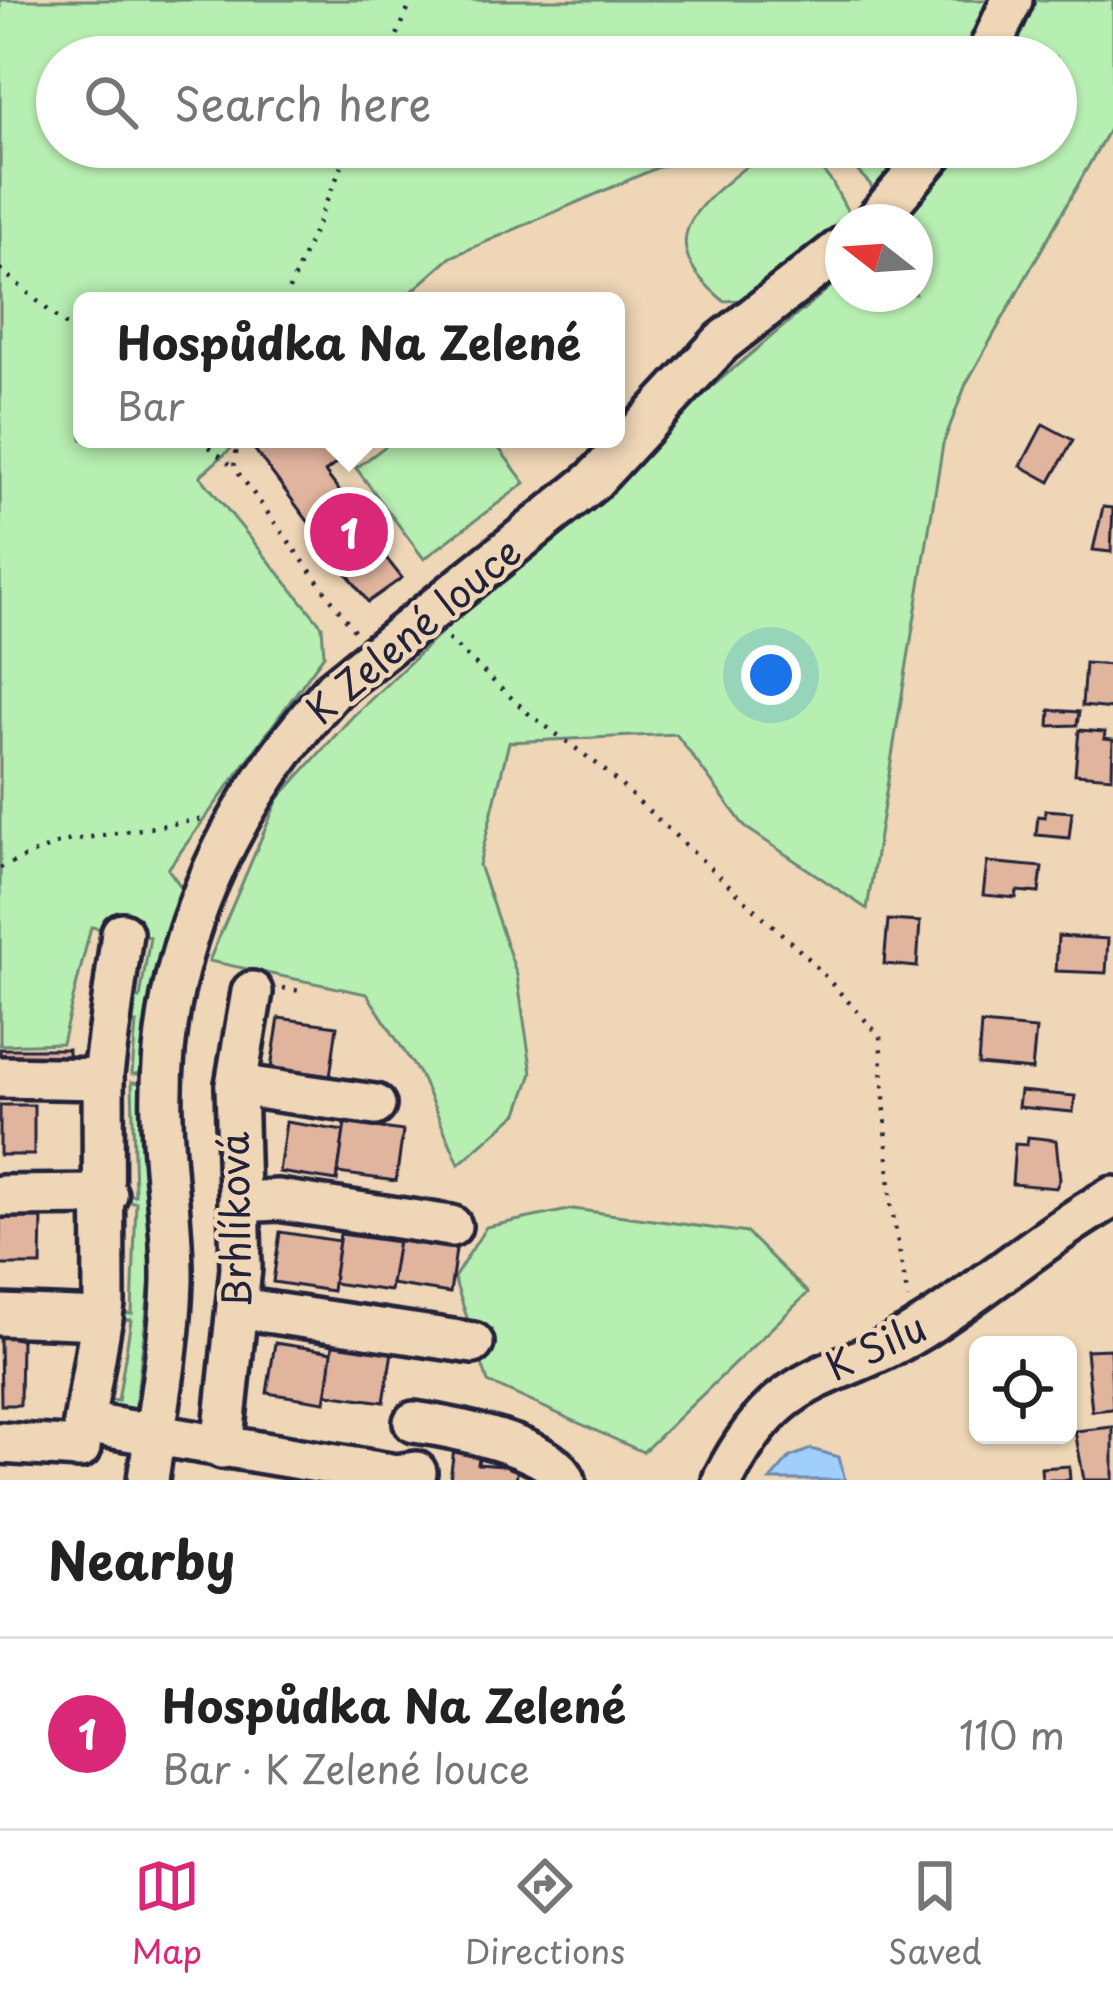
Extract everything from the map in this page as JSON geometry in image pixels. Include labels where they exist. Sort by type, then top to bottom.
[{"type":"street","points":[[996,36],[1012,0]]},
{"type":"street","points":[[889,204],[920,168]]},
{"type":"street","name":"K Zelené louce","points":[[625,447],[721,343],[825,261]]},
{"type":"street","name":"K Zelené louce","points":[[148,1480],[172,1279],[162,1117],[168,1024],[196,908],[240,813],[298,728],[373,655],[593,482],[624,448]]},
{"type":"street","points":[[79,1450],[102,1319],[103,1079],[122,933]]},
{"type":"street","name":"Brhlíková","points":[[222,1448],[239,1308],[236,1085],[252,992]]},
{"type":"street","points":[[0,1077],[103,1079]]},
{"type":"street","points":[[236,1085],[375,1105]]},
{"type":"street","points":[[0,1196],[106,1195]]},
{"type":"street","name":"K Silu","points":[[723,1480],[742,1443],[787,1394],[811,1377],[914,1334],[1113,1197]]},
{"type":"street","points":[[239,1202],[278,1200],[451,1226]]},
{"type":"street","points":[[239,1308],[473,1343]]},
{"type":"street","points":[[0,1315],[102,1319]]},
{"type":"street","points":[[0,1442],[79,1450],[154,1436],[417,1476],[414,1410],[501,1445],[543,1454],[565,1480]]},
{"type":"path","points":[[397,36],[412,0]]},
{"type":"path","points":[[288,292],[341,168]]},
{"type":"path","points":[[0,269],[73,331]]},
{"type":"path","points":[[211,448],[234,467],[373,655]]},
{"type":"path","points":[[234,467],[237,448]]},
{"type":"path","points":[[421,615],[528,713],[601,767],[808,958],[880,1036],[891,1204],[914,1334]]},
{"type":"path","points":[[0,868],[61,842],[240,813]]},
{"type":"green space","points":[[0,0],[1113,0],[1113,122],[966,384],[943,444],[867,909],[745,827],[676,734],[509,742],[479,865],[517,975],[532,1073],[518,1113],[459,1164],[421,1077],[367,994],[209,961],[278,799],[352,717],[624,461],[825,291],[825,312],[933,312],[933,204],[880,204],[854,168],[1077,168],[1077,36],[36,36],[36,168],[657,168],[451,257],[411,292],[73,292],[73,448],[232,448],[200,476],[322,626],[324,655],[168,869],[187,895],[167,963],[159,963],[143,1074],[132,1074],[136,1023],[119,1020],[123,996],[140,998],[150,937],[91,927],[62,1043],[0,1045]]},
{"type":"green space","points":[[744,168],[820,168],[844,204],[825,204],[825,234],[744,300],[724,301],[699,277],[687,255],[686,235],[693,217]]},
{"type":"green space","points":[[383,448],[499,448],[525,483],[424,559],[356,468]]},
{"type":"green space","points":[[132,1082],[142,1083],[150,1282],[134,1421],[112,1417],[101,1399],[118,1401],[131,1320],[114,1318],[115,1313],[132,1314],[136,1202],[118,1202],[118,1196],[135,1195]]},
{"type":"green space","points":[[573,1209],[747,1233],[808,1293],[643,1452],[488,1382],[454,1278],[486,1227]]},
{"type":"water","points":[[811,1449],[839,1457],[845,1480],[770,1480],[790,1457]]},
{"type":"building","points":[[1043,424],[1073,440],[1050,482],[1021,466]]},
{"type":"building","points":[[253,448],[356,448],[325,472],[344,497],[340,500],[402,578],[368,602]]},
{"type":"building","points":[[1103,507],[1113,508],[1111,552],[1093,550]]},
{"type":"building","points":[[1085,663],[1111,665],[1113,709],[1082,706]]},
{"type":"building","points":[[1050,710],[1079,712],[1077,725],[1049,726]]},
{"type":"building","points":[[1079,730],[1105,732],[1104,739],[1113,740],[1112,777],[1075,774]]},
{"type":"building","points":[[1045,810],[1072,812],[1069,838],[1036,835],[1038,816],[1045,817]]},
{"type":"building","points":[[987,862],[1042,867],[1039,893],[1017,891],[1016,898],[983,895]]},
{"type":"building","points":[[888,920],[920,922],[917,967],[884,964]]},
{"type":"building","points":[[1058,936],[1108,939],[1106,973],[1056,971]]},
{"type":"building","points":[[279,1018],[337,1026],[330,1077],[271,1068]]},
{"type":"building","points":[[981,1024],[1036,1029],[1032,1070],[978,1065]]},
{"type":"building","points":[[0,1049],[68,1049],[68,1067],[0,1067]]},
{"type":"building","points":[[1020,1091],[1075,1096],[1073,1112],[1018,1107]]},
{"type":"building","points":[[0,1105],[34,1105],[34,1155],[0,1155]]},
{"type":"building","points":[[286,1122],[344,1131],[337,1181],[279,1172]]},
{"type":"building","points":[[345,1123],[403,1131],[396,1181],[338,1173]]},
{"type":"building","points":[[1028,1137],[1056,1140],[1060,1179],[1056,1188],[1012,1184],[1015,1144],[1027,1145]]},
{"type":"building","points":[[0,1215],[42,1215],[41,1265],[0,1265]]},
{"type":"building","points":[[280,1232],[339,1241],[332,1291],[273,1282]]},
{"type":"building","points":[[340,1234],[398,1242],[390,1291],[333,1283]]},
{"type":"building","points":[[399,1234],[457,1242],[450,1293],[391,1284]]},
{"type":"building","points":[[0,1334],[21,1340],[20,1405],[1,1405]]},
{"type":"building","points":[[275,1343],[333,1352],[325,1402],[267,1393]]},
{"type":"building","points":[[333,1344],[392,1352],[384,1402],[327,1394]]},
{"type":"building","points":[[1110,1349],[1113,1409],[1092,1411],[1086,1350]]},
{"type":"building","points":[[1113,1427],[1113,1480],[1084,1480],[1077,1431]]},
{"type":"building","points":[[455,1440],[481,1444],[478,1464],[518,1467],[516,1480],[450,1480]]},
{"type":"building","points":[[1069,1466],[1070,1480],[1042,1480],[1041,1468]]},
{"type":"place","name":"Hospůdka Na Zelené","points":[[349,532]]}]
